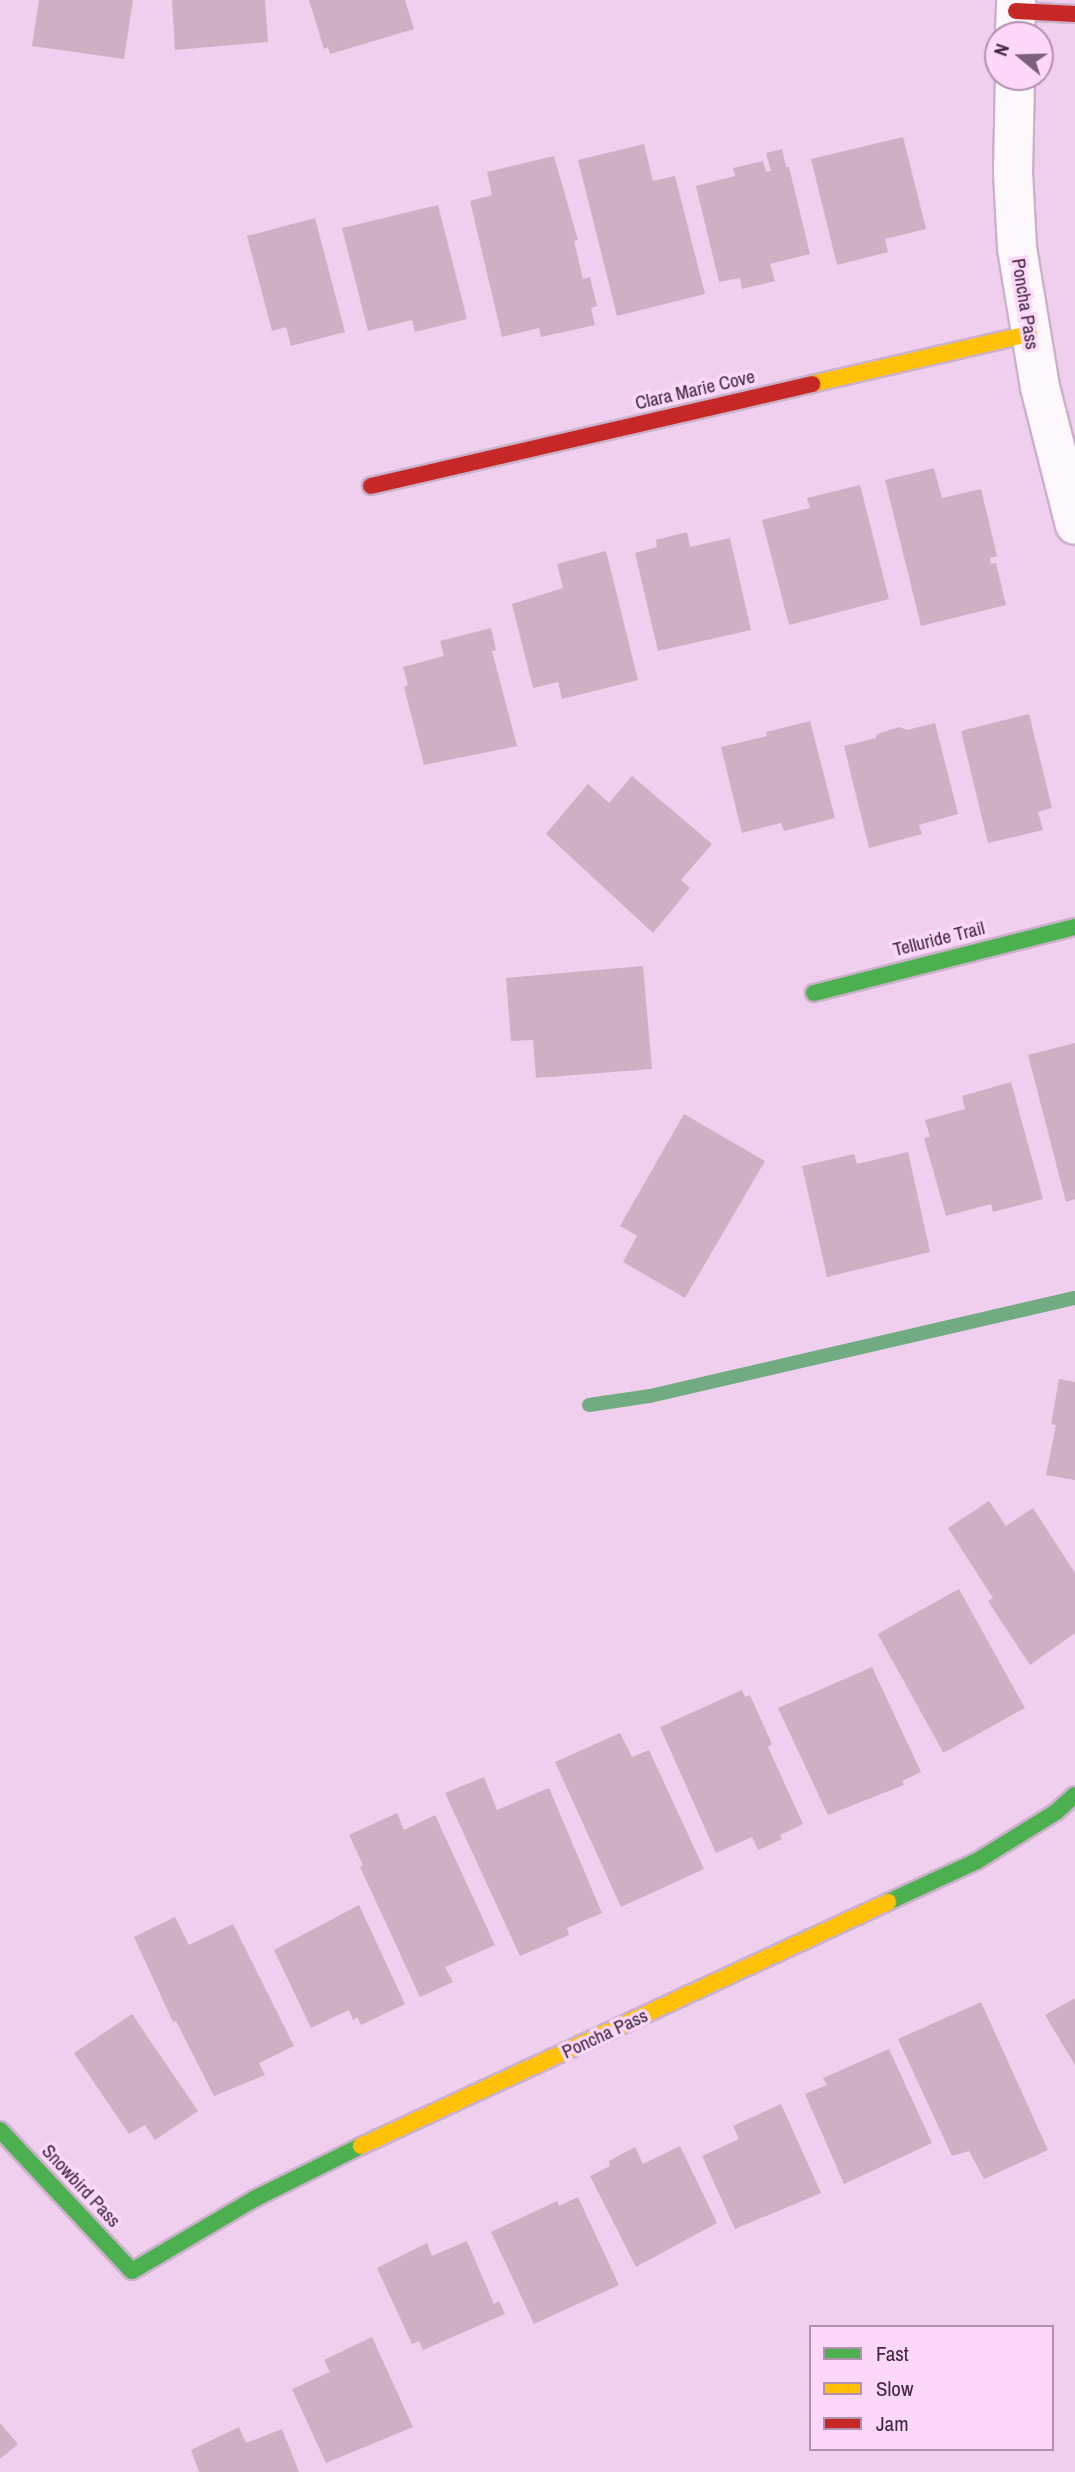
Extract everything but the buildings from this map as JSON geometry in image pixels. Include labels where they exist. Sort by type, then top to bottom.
[{"type":"street","points":[[1016,15],[1075,14]]},
{"type":"street","name":"Poncha Pass","points":[[1015,91],[1015,211],[1029,334],[1075,525]]},
{"type":"street","name":"Clara Marie Cove","points":[[371,486],[1029,334]]},
{"type":"street","name":"Telluride Trail","points":[[814,993],[1075,927]]},
{"type":"street","name":"Poncha Pass","points":[[132,2271],[254,2199],[334,2158],[977,1861],[1056,1812],[1075,1794]]},
{"type":"street","name":"Snowbird Pass","points":[[0,2130],[132,2271]]},
{"type":"waterway","points":[[589,1405],[650,1396],[1075,1298]]},
{"type":"traffic: fast","points":[[814,993],[1075,927]]},
{"type":"traffic: fast","points":[[888,1902],[977,1861],[1056,1812],[1075,1795]]},
{"type":"traffic: fast","points":[[0,2130],[132,2271],[254,2199],[361,2146]]},
{"type":"traffic: slow","points":[[812,384],[1029,334]]},
{"type":"traffic: slow","points":[[361,2146],[888,1902]]},
{"type":"traffic: jam","points":[[1016,11],[1075,14]]},
{"type":"traffic: jam","points":[[371,486],[812,384]]}]
